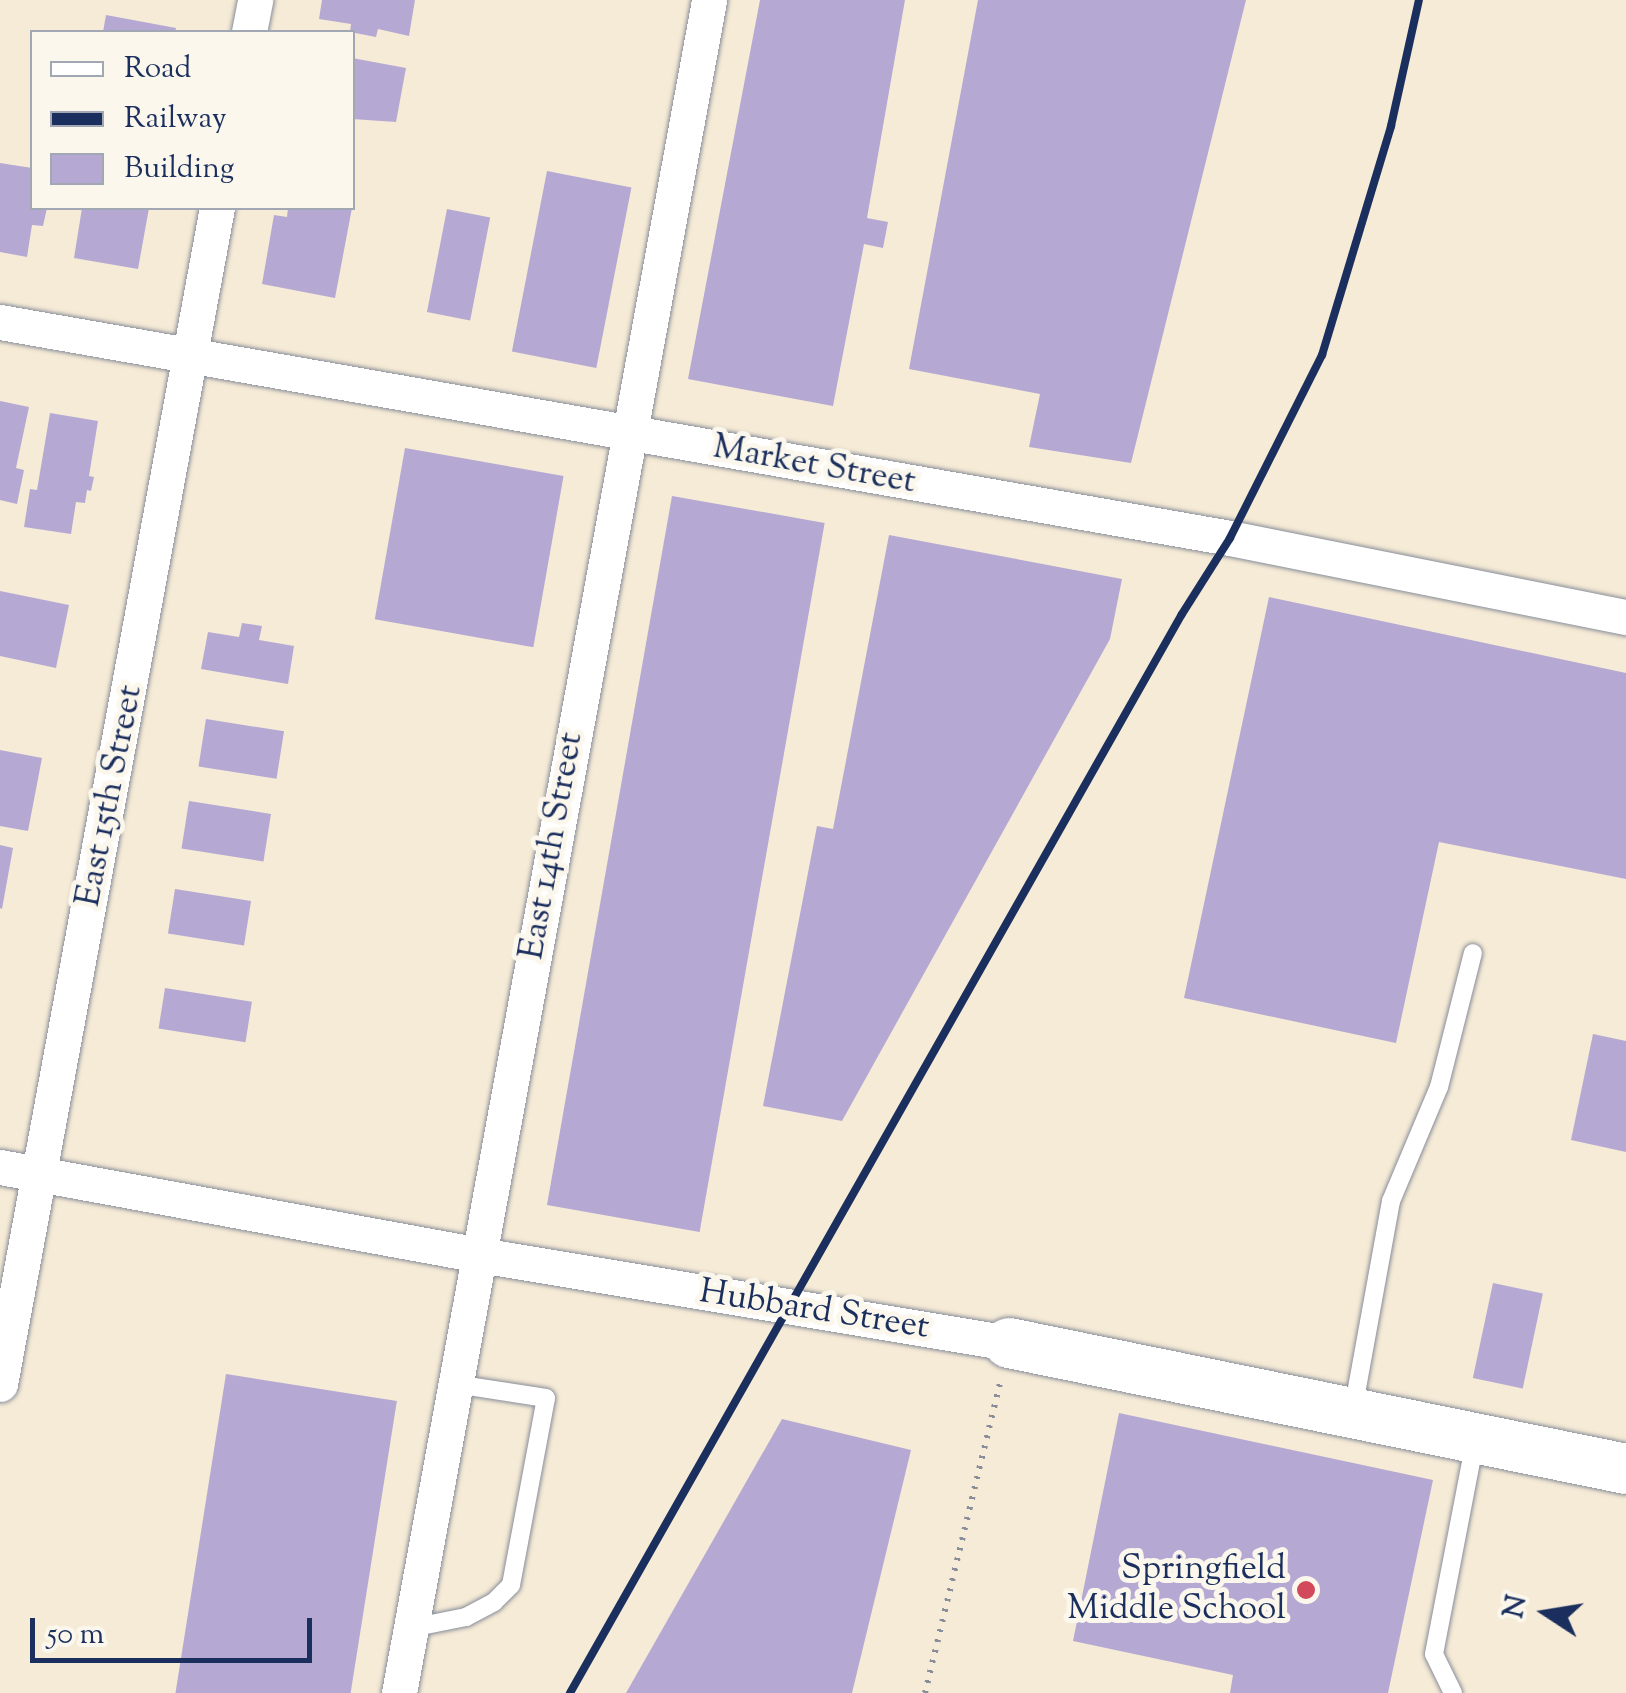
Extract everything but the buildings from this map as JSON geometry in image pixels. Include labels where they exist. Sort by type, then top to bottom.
[{"type":"main road","name":"Hubbard Street","points":[[1009,1343],[1626,1469]]},
{"type":"street","points":[[250,30],[255,0]]},
{"type":"street","name":"East 14th Street","points":[[399,1693],[709,0]]},
{"type":"street","name":"East 15th Street","points":[[0,1384],[218,210]]},
{"type":"street","name":"Market Street","points":[[0,322],[1230,538],[1626,617]]},
{"type":"street","name":"Hubbard Street","points":[[0,1166],[480,1255],[1009,1343]]},
{"type":"lane","points":[[1352,1415],[1391,1201],[1440,1087],[1473,952]]},
{"type":"lane","points":[[411,1628],[466,1617],[494,1602],[511,1586],[546,1398],[456,1384]]},
{"type":"lane","points":[[1453,1693],[1434,1654],[1475,1440]]},
{"type":"path","points":[[925,1693],[1009,1343]]},
{"type":"railway","points":[[570,1693],[1182,614],[1230,538],[1322,355],[1391,126],[1419,0]]},
{"type":"place","name":"Springfield Middle School","points":[[1306,1590]]}]
